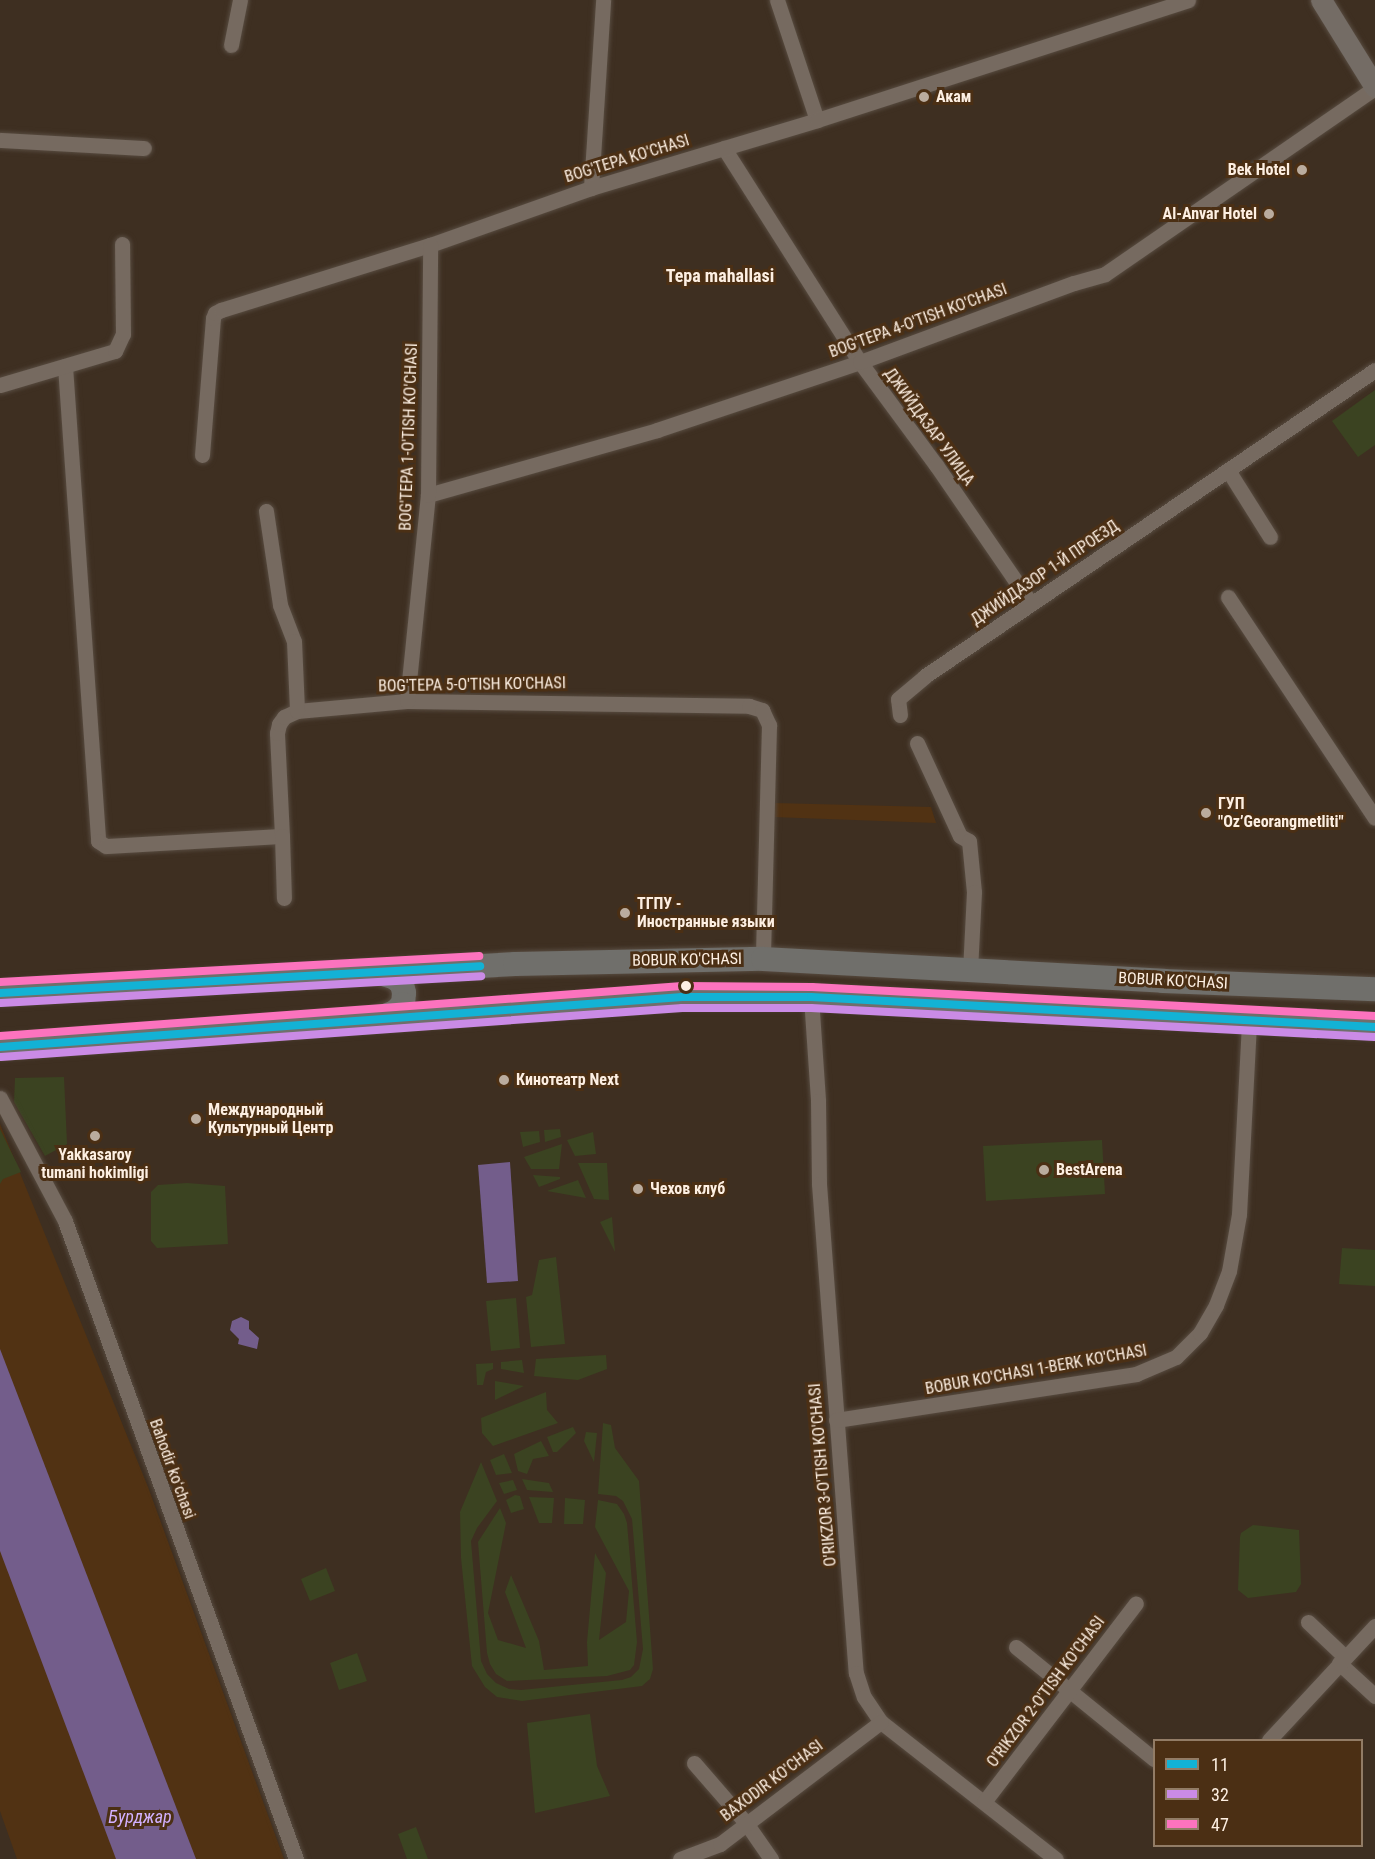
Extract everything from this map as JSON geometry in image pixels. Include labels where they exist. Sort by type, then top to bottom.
[{"type":"main road","points":[[1321,0],[1375,87]]},
{"type":"main road","name":"BOBUR KO'CHASI","points":[[0,993],[526,964],[763,958],[1114,978],[1375,989]]},
{"type":"main road","points":[[377,972],[394,978],[402,984],[404,993],[402,1004],[395,1012],[378,1019]]},
{"type":"main road","points":[[1112,1015],[1114,978]]},
{"type":"main road","points":[[0,1047],[682,997],[811,997],[1112,1015],[1375,1027]]},
{"type":"street","points":[[231,45],[240,0]]},
{"type":"street","points":[[591,188],[603,0]]},
{"type":"street","points":[[777,0],[817,120]]},
{"type":"street","name":"BOG'TEPA KO'CHASI","points":[[202,455],[215,313],[430,244],[591,188],[817,120],[1188,0]]},
{"type":"street","name":"BOG'TEPA 4-O'TISH KO'CHASI","points":[[428,495],[657,430],[860,362],[1074,283],[1106,274],[1375,87]]},
{"type":"street","points":[[0,140],[144,148]]},
{"type":"street","name":"ДЖИЙДАЗАР УЛИЦА","points":[[724,148],[860,362],[936,465],[1031,603]]},
{"type":"street","points":[[0,385],[115,351],[123,334],[122,244]]},
{"type":"street","name":"BOG'TEPA 1-O'TISH KO'CHASI","points":[[407,701],[428,495],[430,244]]},
{"type":"street","points":[[65,366],[98,841],[106,846],[282,836]]},
{"type":"street","name":"ДЖИЙДАЗОР 1-Й ПРОЕЗД","points":[[900,715],[898,699],[925,676],[1375,370]]},
{"type":"street","points":[[1228,470],[1270,537]]},
{"type":"street","points":[[266,512],[280,605],[294,641],[297,711],[284,717],[277,733],[284,898]]},
{"type":"street","points":[[1228,597],[1375,818]]},
{"type":"street","name":"BOG'TEPA 5-O'TISH KO'CHASI","points":[[297,711],[407,701],[600,702],[748,706],[762,710],[769,725],[763,958]]},
{"type":"street","points":[[917,743],[960,836],[969,841],[974,892],[969,970]]},
{"type":"street","name":"O'RIKZOR 3-O'TISH KO'CHASI","points":[[811,997],[818,1101],[819,1184],[856,1673],[864,1697],[881,1722],[1056,1859]]},
{"type":"street","name":"BOBUR KO'CHASI 1-BERK KO'CHASI","points":[[836,1420],[1136,1374],[1157,1368],[1176,1357],[1200,1333],[1216,1305],[1229,1271],[1239,1214],[1249,1022]]},
{"type":"street","name":"Bahodir koʻchasi","points":[[0,1098],[65,1221],[296,1859]]},
{"type":"street","name":"O'RIKZOR 2-O'TISH KO'CHASI","points":[[984,1802],[1071,1692],[1136,1603]]},
{"type":"street","points":[[1308,1622],[1375,1696]]},
{"type":"street","points":[[1270,1739],[1375,1626]]},
{"type":"street","points":[[1016,1647],[1153,1757]]},
{"type":"street","name":"BAXODIR KO'CHASI","points":[[680,1859],[720,1844],[881,1722]]},
{"type":"street","points":[[694,1763],[746,1823],[771,1859]]},
{"type":"shaded area","points":[[774,803],[931,807],[936,823],[773,817]]},
{"type":"shaded area","points":[[0,1124],[148,1487],[284,1859],[17,1859],[0,1811]]},
{"type":"green space","points":[[1375,390],[1375,445],[1358,457],[1332,421]]},
{"type":"green space","points":[[64,1077],[67,1144],[45,1156],[14,1102],[15,1078]]},
{"type":"green space","points":[[0,1129],[21,1172],[3,1179],[0,1184]]},
{"type":"green space","points":[[560,1129],[561,1137],[545,1142],[544,1130]]},
{"type":"green space","points":[[539,1131],[540,1142],[523,1147],[520,1132]]},
{"type":"green space","points":[[593,1132],[596,1154],[575,1156],[567,1140]]},
{"type":"green space","name":"BestArena","points":[[1102,1140],[1105,1194],[986,1201],[983,1146]]},
{"type":"green space","points":[[562,1144],[559,1169],[531,1169],[524,1157]]},
{"type":"green space","points":[[578,1163],[607,1163],[609,1200],[594,1199]]},
{"type":"green space","points":[[533,1175],[560,1177],[560,1179],[539,1187]]},
{"type":"green space","points":[[578,1180],[586,1198],[547,1191]]},
{"type":"green space","points":[[187,1183],[225,1186],[228,1244],[157,1248],[151,1241],[151,1192],[158,1185]]},
{"type":"green space","points":[[612,1217],[615,1252],[600,1222]]},
{"type":"green space","points":[[1342,1248],[1375,1250],[1375,1286],[1339,1284]]},
{"type":"green space","points":[[556,1257],[565,1344],[531,1347],[526,1297],[532,1295],[539,1260]]},
{"type":"green space","points":[[516,1298],[520,1348],[491,1351],[486,1301]]},
{"type":"green space","points":[[606,1355],[607,1369],[578,1380],[534,1376],[536,1359]]},
{"type":"green space","points":[[522,1360],[524,1373],[501,1369],[501,1362]]},
{"type":"green space","points":[[493,1363],[493,1369],[486,1372],[483,1385],[477,1385],[476,1364]]},
{"type":"green space","points":[[495,1381],[524,1386],[495,1400]]},
{"type":"green space","points":[[546,1392],[547,1410],[558,1423],[493,1446],[482,1433],[481,1418]]},
{"type":"green space","points":[[603,1423],[611,1425],[615,1448],[639,1481],[653,1669],[650,1679],[642,1686],[522,1701],[497,1697],[485,1687],[472,1666],[461,1558],[460,1512],[481,1462],[497,1501],[477,1528],[471,1541],[481,1661],[487,1674],[496,1683],[509,1689],[521,1690],[622,1680],[631,1677],[639,1669],[643,1649],[632,1519],[623,1501],[616,1496],[598,1494]]},
{"type":"green space","points":[[573,1427],[576,1433],[557,1452],[553,1452],[547,1437]]},
{"type":"green space","points":[[586,1432],[597,1433],[594,1462],[584,1441]]},
{"type":"green space","points":[[541,1441],[549,1456],[533,1459],[527,1474],[518,1471],[514,1454]]},
{"type":"green space","points":[[504,1454],[512,1473],[496,1475],[490,1460]]},
{"type":"green space","points":[[522,1479],[549,1483],[553,1492],[527,1490]]},
{"type":"green space","points":[[513,1480],[517,1490],[504,1494],[499,1483]]},
{"type":"green space","points":[[515,1495],[520,1496],[524,1509],[511,1513],[506,1500]]},
{"type":"green space","points":[[529,1497],[554,1498],[552,1523],[539,1523]]},
{"type":"green space","points":[[565,1498],[585,1500],[583,1524],[564,1524]]},
{"type":"green space","points":[[598,1500],[617,1504],[627,1523],[637,1642],[634,1665],[630,1670],[607,1676],[507,1681],[496,1674],[487,1653],[478,1542],[500,1508],[506,1523],[488,1613],[498,1640],[526,1648],[505,1592],[511,1575],[539,1641],[544,1670],[588,1666],[587,1642],[595,1553],[606,1573],[599,1640],[626,1622],[629,1591],[595,1527]]},
{"type":"green space","points":[[1253,1525],[1299,1530],[1301,1584],[1296,1592],[1248,1598],[1238,1590],[1240,1537],[1241,1533]]},
{"type":"green space","points":[[326,1568],[335,1591],[310,1601],[301,1579]]},
{"type":"green space","points":[[357,1653],[367,1681],[339,1690],[330,1663]]},
{"type":"green space","points":[[590,1714],[597,1766],[610,1796],[535,1813],[527,1723]]},
{"type":"green space","points":[[416,1827],[428,1859],[407,1859],[398,1834]]},
{"type":"water","points":[[510,1162],[518,1281],[487,1283],[478,1165]]},
{"type":"water","points":[[241,1317],[249,1321],[249,1329],[259,1338],[257,1349],[238,1344],[239,1339],[230,1330],[232,1321]]},
{"type":"water","name":"Бурджар","points":[[0,1349],[196,1859],[116,1859],[0,1551]]},
{"type":"transit line","name":"47","points":[[0,982],[479,956]]},
{"type":"transit line","name":"11","points":[[0,993],[480,966]]},
{"type":"transit line","name":"32","points":[[1,1003],[481,976]]},
{"type":"transit line","name":"47","points":[[0,1036],[682,986],[812,987],[1375,1016]]},
{"type":"transit line","name":"11","points":[[0,1047],[682,997],[811,997],[1375,1027]]},
{"type":"transit line","name":"32","points":[[1,1057],[682,1008],[811,1008],[1374,1037]]},
{"type":"place","name":"Акам","points":[[924,97]]},
{"type":"place","name":"Bek Hotel","points":[[1302,170]]},
{"type":"place","name":"Al-Anvar Hotel","points":[[1269,214]]},
{"type":"place","name":"ГУП \"Oz’Georangmetliti\"","points":[[1206,813]]},
{"type":"place","name":"ТГПУ - Иностранные языки","points":[[625,913]]},
{"type":"place","name":"Кинотеатр Next","points":[[504,1080]]},
{"type":"place","name":"Международный Культурный Центр","points":[[196,1119]]},
{"type":"place","name":"Yakkasaroy tumani hokimligi","points":[[95,1136]]},
{"type":"place","name":"BestArena","points":[[1044,1170]]},
{"type":"place","name":"Чехов клуб","points":[[638,1189]]},
{"type":"district","name":"Tepa mahallasi","points":[[720,276]]}]
